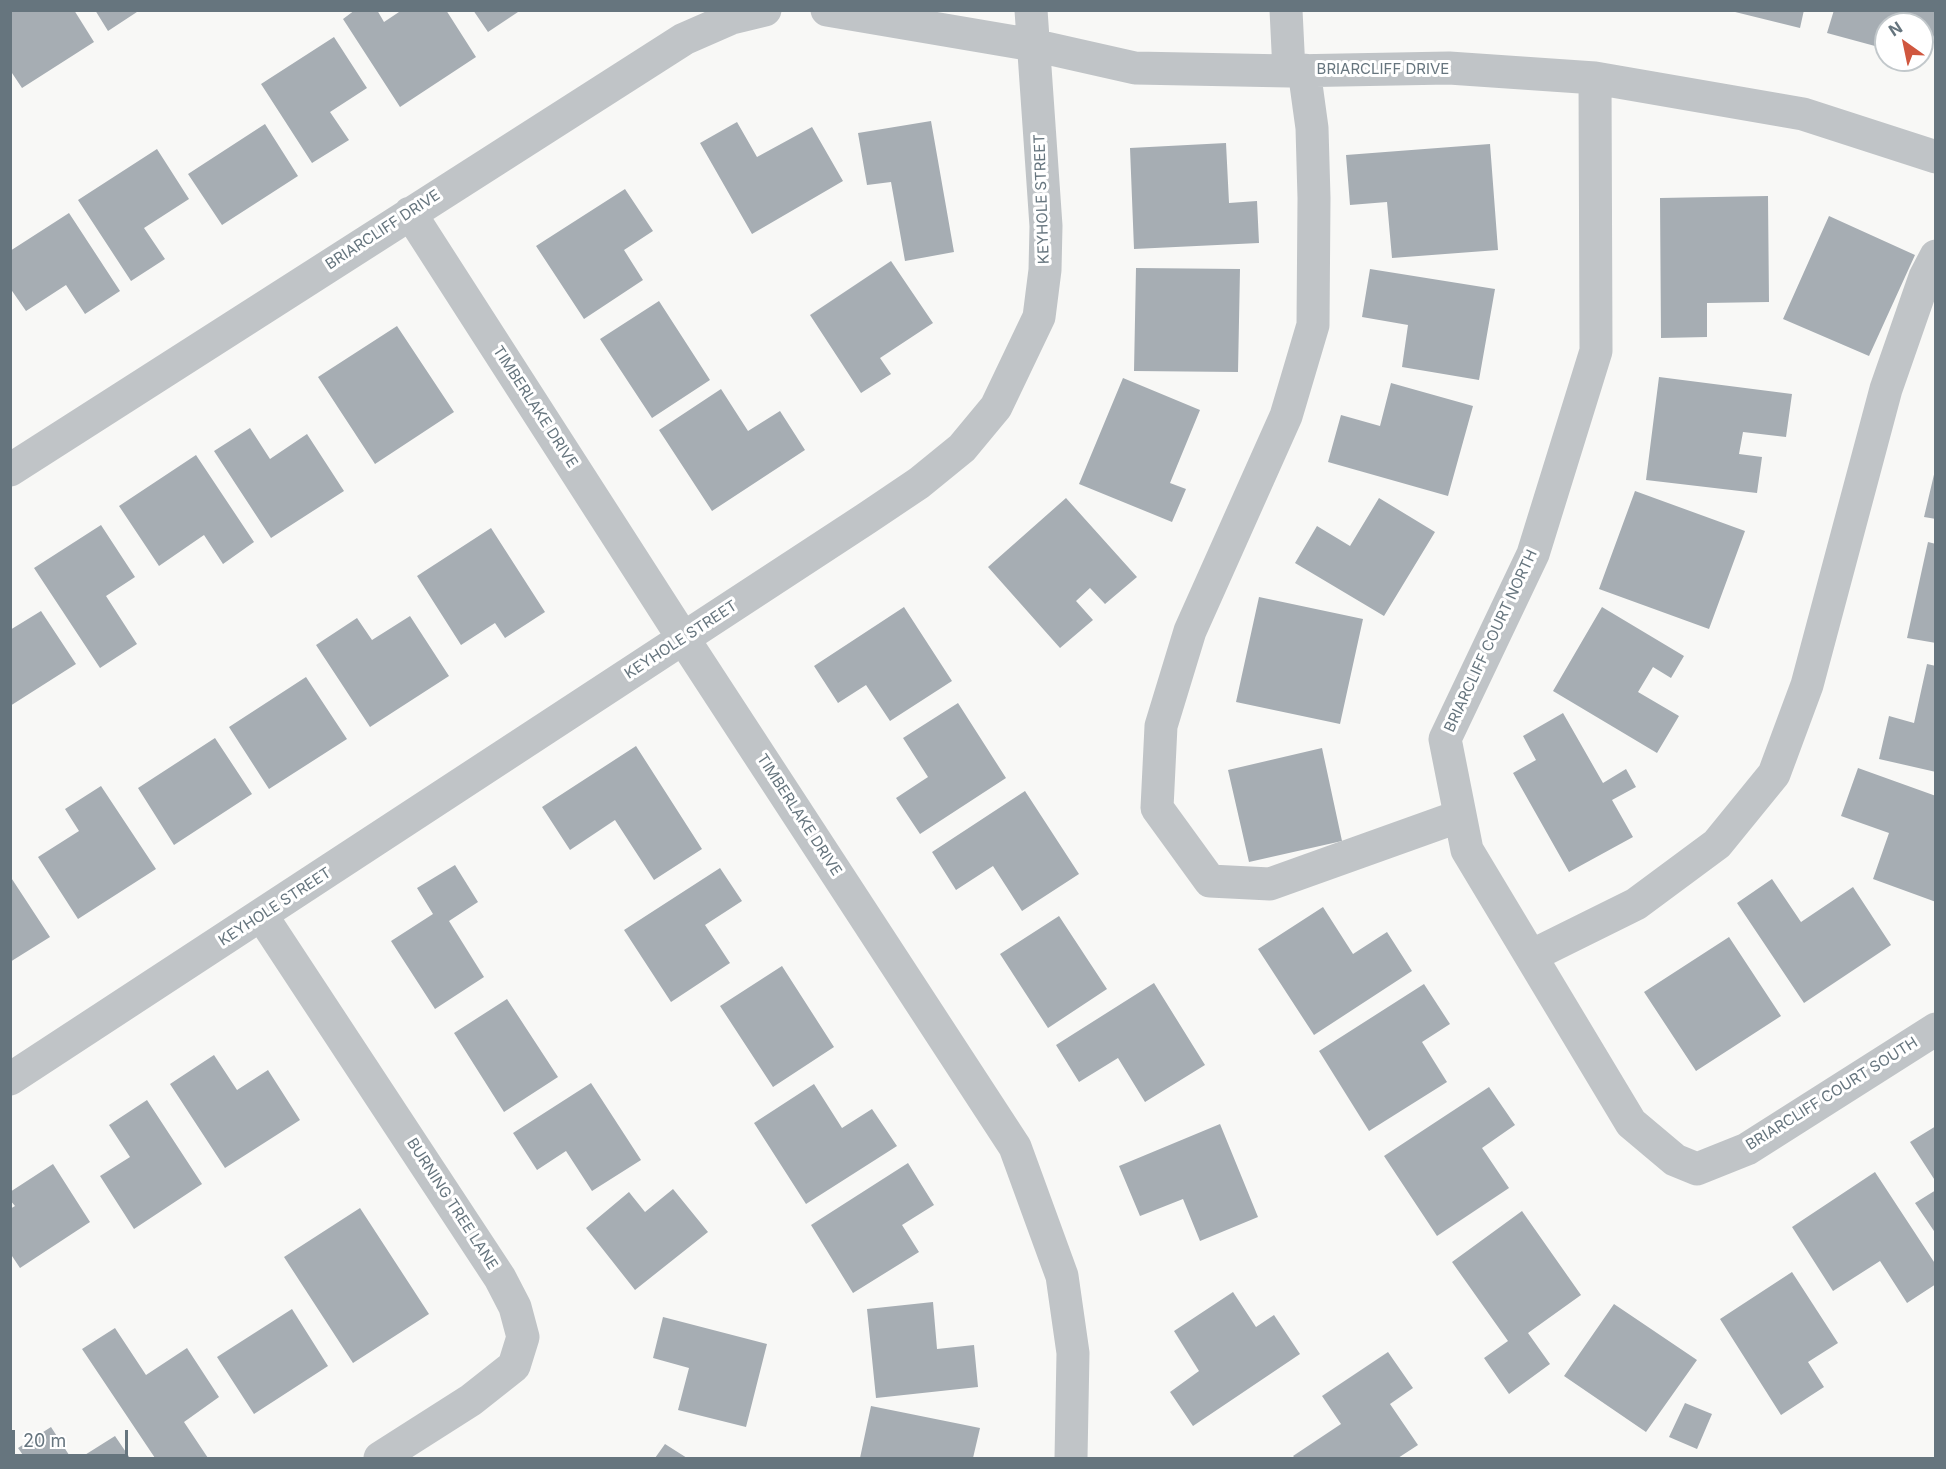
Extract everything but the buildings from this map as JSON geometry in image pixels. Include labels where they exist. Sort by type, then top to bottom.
[{"type":"street","name":"BRIARCLIFF DRIVE","points":[[10,470],[684,39],[732,14],[765,10]]},
{"type":"street","name":"BRIARCLIFF DRIVE","points":[[827,10],[1033,45],[1135,68],[1297,70],[1449,68],[1595,78],[1803,114],[1935,157]]},
{"type":"street","name":"KEYHOLE STREET","points":[[10,1079],[262,916],[919,483],[962,448],[996,407],[1039,317],[1045,270],[1046,226],[1031,10]]},
{"type":"street","points":[[1286,10],[1312,139],[1313,325],[1286,416],[1190,631],[1161,726],[1157,808],[1210,880],[1270,884],[1460,816]]},
{"type":"street","name":"BRIARCLIFF COURT NORTH","points":[[1595,78],[1596,351],[1533,554],[1445,739],[1467,850],[1631,1123],[1675,1160],[1697,1169],[1728,1155]]},
{"type":"street","name":"TIMBERLAKE DRIVE","points":[[410,213],[683,638],[1015,1147],[1062,1276],[1073,1353],[1071,1458]]},
{"type":"street","points":[[1531,956],[1636,904],[1718,844],[1774,774],[1807,685],[1886,389],[1925,277],[1935,256]]},
{"type":"street","name":"BURNING TREE LANE","points":[[262,916],[500,1278],[515,1307],[523,1337],[514,1366],[471,1400],[381,1458]]},
{"type":"street","name":"BRIARCLIFF COURT SOUTH","points":[[1728,1155],[1747,1149],[1935,1029]]}]
